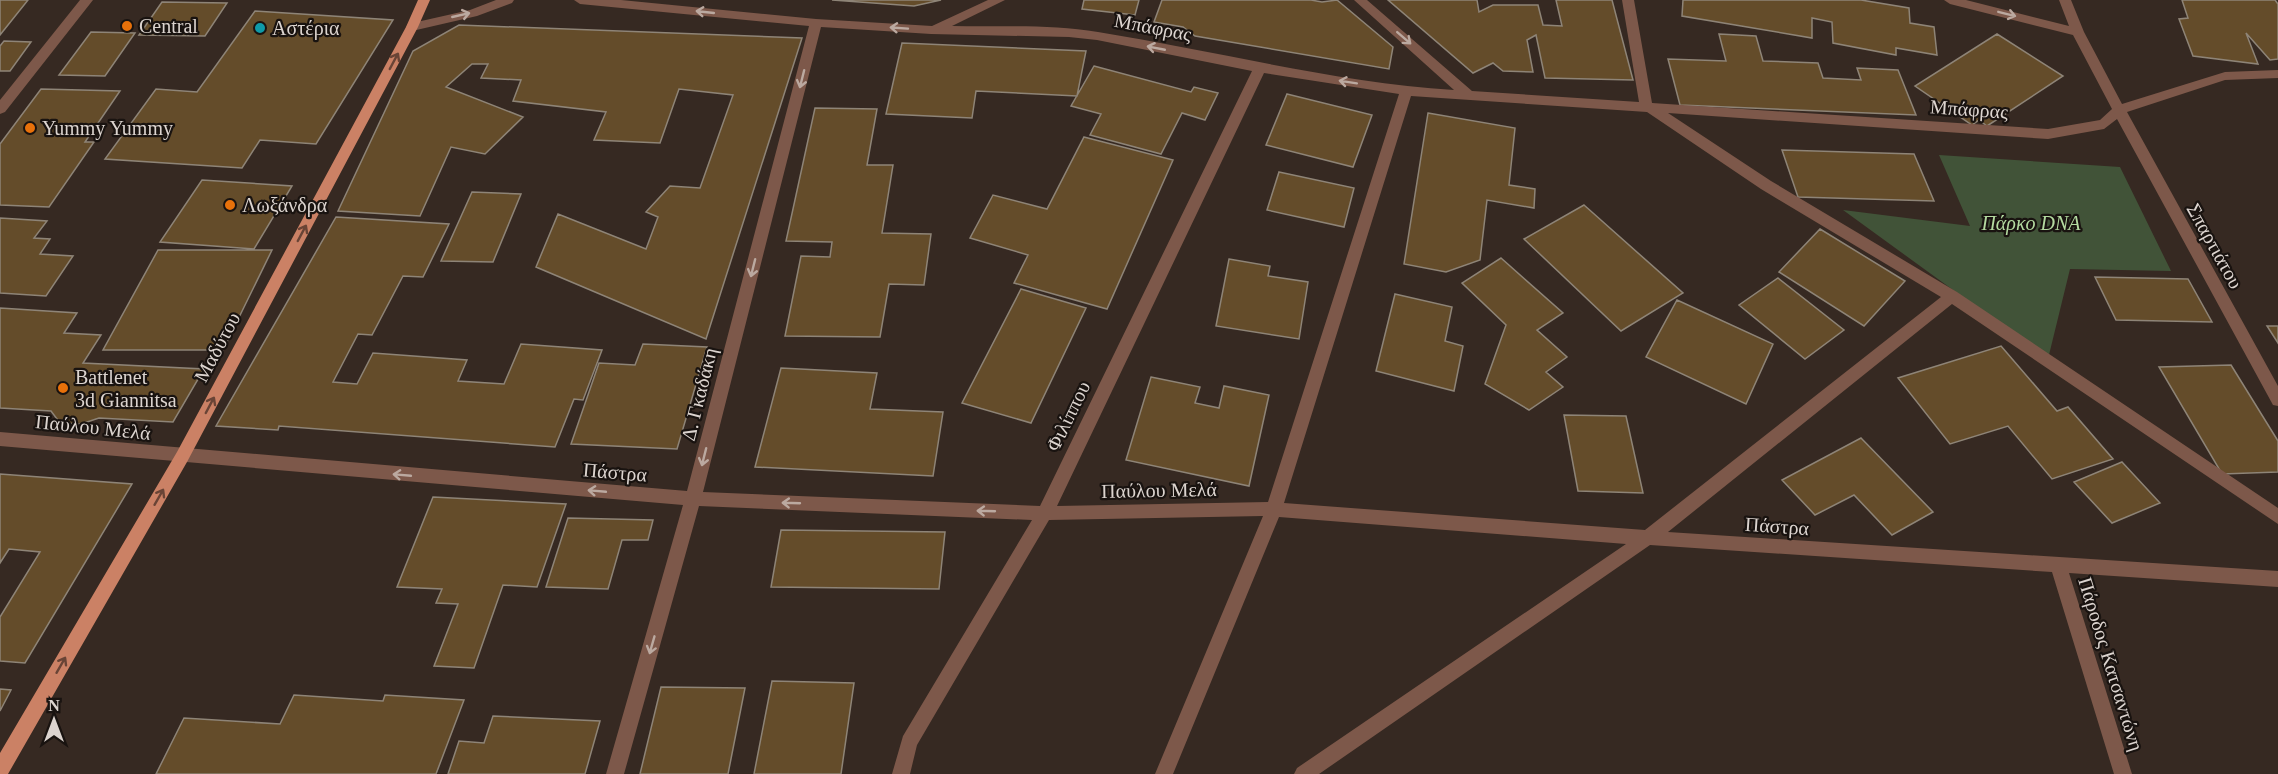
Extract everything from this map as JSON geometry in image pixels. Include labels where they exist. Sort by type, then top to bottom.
[{"type":"main road","name":"Μαδύτου","points":[[0,770],[183,456],[412,27],[424,0]]},
{"type":"street","points":[[0,110],[87,0]]},
{"type":"street","points":[[412,27],[473,13],[508,0]]},
{"type":"street","name":"Μπάφρας","points":[[580,0],[816,23],[1097,36],[1260,68],[1406,91],[1646,105],[2048,134],[2104,124],[2119,110],[2225,76],[2278,74]]},
{"type":"street","points":[[932,30],[999,0]]},
{"type":"street","points":[[1360,0],[1467,94]]},
{"type":"street","points":[[1628,0],[1646,105],[1766,185],[1952,296],[2278,517]]},
{"type":"street","points":[[1950,0],[2078,32]]},
{"type":"street","name":"Σπαρτιάτου","points":[[2065,0],[2078,32],[2119,110],[2278,400]]},
{"type":"street","name":"Δ. Γκαδάκη","points":[[615,774],[693,499],[816,23]]},
{"type":"street","name":"Φιλίππου","points":[[901,774],[909,742],[918,724],[1045,513],[1260,68]]},
{"type":"street","points":[[1164,774],[1274,509],[1406,91]]},
{"type":"street","points":[[1303,774],[1648,538],[1952,296]]},
{"type":"street","name":"Παύλου Μελά","points":[[0,439],[183,456]]},
{"type":"street","name":"Πάστρα","points":[[183,456],[693,499],[1045,513]]},
{"type":"street","name":"Πάστρα","points":[[1274,509],[2059,567],[2278,579]]},
{"type":"street","name":"Παύλου Μελά","points":[[1045,513],[1274,509]]},
{"type":"street","name":"Πάροδος Κατσαντώνη","points":[[2059,567],[2122,774]]},
{"type":"green space","name":"Πάρκο DNA","points":[[1939,155],[2120,167],[2171,271],[2070,269],[2048,359],[1843,210],[1970,226]]},
{"type":"building","points":[[0,0],[28,0],[0,35]]},
{"type":"building","points":[[832,0],[941,0],[914,6]]},
{"type":"building","points":[[1084,0],[1139,0],[1135,15],[1082,9]]},
{"type":"building","points":[[1162,0],[1311,0],[1322,2],[1337,0],[1393,47],[1389,69],[1195,36],[1183,27],[1154,22]]},
{"type":"building","points":[[1388,0],[1477,0],[1479,12],[1493,5],[1538,5],[1543,25],[1562,26],[1556,0],[1612,0],[1633,80],[1545,78],[1536,35],[1527,40],[1533,72],[1503,71],[1493,63],[1473,73]]},
{"type":"building","points":[[1683,0],[1861,0],[1909,8],[1910,23],[1934,27],[1937,55],[1896,48],[1896,55],[1833,43],[1832,22],[1812,18],[1812,38],[1682,16]]},
{"type":"building","points":[[2182,0],[2275,0],[2278,4],[2278,59],[2270,60],[2246,33],[2258,64],[2193,56],[2179,19],[2188,18]]},
{"type":"building","points":[[162,2],[227,3],[205,36],[139,35]]},
{"type":"building","points":[[255,11],[393,20],[316,144],[260,140],[242,168],[105,159],[156,89],[197,92]]},
{"type":"building","points":[[459,25],[802,38],[706,339],[536,267],[558,214],[646,249],[658,217],[646,212],[670,186],[700,188],[733,95],[679,89],[660,143],[594,140],[606,112],[513,101],[521,80],[481,78],[488,64],[472,64],[446,87],[523,117],[485,154],[451,147],[420,216],[338,211],[413,51]]},
{"type":"building","points":[[91,32],[135,33],[105,76],[59,75]]},
{"type":"building","points":[[1719,34],[1756,36],[1763,61],[1818,63],[1823,78],[1861,80],[1857,68],[1898,70],[1916,115],[1680,105],[1668,59],[1726,61]]},
{"type":"building","points":[[1997,34],[2063,76],[1987,126],[1979,120],[1972,125],[1915,86]]},
{"type":"building","points":[[4,41],[31,42],[10,71],[0,71],[0,46]]},
{"type":"building","points":[[902,43],[1086,51],[1077,96],[976,91],[972,118],[886,114]]},
{"type":"building","points":[[1094,66],[1191,92],[1194,87],[1218,93],[1205,120],[1182,113],[1161,154],[1090,135],[1101,114],[1071,106]]},
{"type":"building","points":[[41,89],[120,91],[85,142],[94,142],[49,207],[0,205],[0,144]]},
{"type":"building","points":[[1287,94],[1372,115],[1353,167],[1266,145]]},
{"type":"building","points":[[815,108],[877,109],[867,165],[893,165],[882,233],[931,234],[924,285],[889,284],[880,337],[785,336],[801,256],[830,257],[832,242],[786,241]]},
{"type":"building","points":[[1428,113],[1515,128],[1509,185],[1535,189],[1534,208],[1487,200],[1480,260],[1446,272],[1404,264]]},
{"type":"building","points":[[1084,137],[1173,160],[1107,309],[1014,283],[1028,255],[970,238],[993,195],[1047,209]]},
{"type":"building","points":[[1782,150],[1914,154],[1934,201],[1798,197]]},
{"type":"building","points":[[1279,172],[1354,188],[1344,227],[1267,210]]},
{"type":"building","points":[[202,180],[292,186],[254,249],[160,242]]},
{"type":"building","points":[[472,192],[521,194],[493,262],[441,261]]},
{"type":"building","points":[[1584,205],[1683,293],[1621,331],[1524,239]]},
{"type":"building","points":[[336,217],[449,224],[423,277],[403,276],[372,335],[358,334],[333,382],[357,384],[373,353],[467,360],[458,381],[504,384],[521,344],[602,350],[583,400],[574,399],[555,447],[279,426],[278,430],[216,426]]},
{"type":"building","points":[[0,218],[47,221],[34,238],[50,239],[40,254],[73,256],[46,296],[0,293]]},
{"type":"building","points":[[1820,229],[1905,281],[1864,326],[1779,272]]},
{"type":"building","points":[[158,250],[272,250],[223,350],[103,350]]},
{"type":"building","points":[[1501,258],[1563,313],[1537,330],[1567,357],[1546,372],[1563,387],[1529,410],[1485,384],[1506,325],[1462,283]]},
{"type":"building","points":[[1229,259],[1270,266],[1268,276],[1308,282],[1299,339],[1216,326]]},
{"type":"building","points":[[2095,277],[2188,279],[2212,322],[2116,320]]},
{"type":"building","points":[[1778,278],[1844,330],[1805,359],[1739,305]]},
{"type":"building","points":[[1021,289],[1086,308],[1031,423],[962,403]]},
{"type":"building","points":[[1395,294],[1452,307],[1445,341],[1463,346],[1454,391],[1376,371]]},
{"type":"building","points":[[1677,300],[1773,344],[1746,404],[1646,357]]},
{"type":"building","points":[[0,308],[77,313],[64,333],[101,335],[83,363],[204,369],[173,422],[99,418],[81,424],[60,423],[51,411],[0,408]]},
{"type":"building","points":[[2267,326],[2278,326],[2278,343]]},
{"type":"building","points":[[643,344],[707,347],[677,449],[571,444],[599,363],[635,365]]},
{"type":"building","points":[[2001,346],[2057,411],[2068,407],[2113,459],[2052,479],[2008,426],[1950,444],[1898,378]]},
{"type":"building","points":[[2231,365],[2278,441],[2278,472],[2222,474],[2159,367]]},
{"type":"building","points":[[781,368],[877,373],[870,409],[943,412],[933,476],[755,467]]},
{"type":"building","points":[[1151,377],[1200,387],[1195,403],[1219,408],[1224,386],[1269,395],[1249,486],[1126,460]]},
{"type":"building","points":[[1564,415],[1626,416],[1643,493],[1578,491]]},
{"type":"building","points":[[1861,438],[1933,512],[1892,535],[1854,495],[1815,515],[1782,480]]},
{"type":"building","points":[[2122,462],[2160,503],[2112,523],[2074,482]]},
{"type":"building","points":[[0,474],[132,484],[25,663],[0,661],[0,617],[40,552],[9,549],[0,563]]},
{"type":"building","points":[[433,497],[566,504],[537,587],[503,585],[474,668],[434,666],[458,604],[436,603],[442,589],[397,587]]},
{"type":"building","points":[[568,518],[653,520],[648,540],[622,540],[608,589],[546,587]]},
{"type":"building","points":[[781,530],[945,532],[939,589],[771,587]]},
{"type":"building","points":[[772,681],[854,683],[841,774],[754,774]]},
{"type":"building","points":[[661,687],[745,688],[728,774],[640,774]]},
{"type":"building","points":[[0,689],[11,690],[0,711]]},
{"type":"building","points":[[294,695],[383,701],[385,695],[464,700],[436,774],[156,774],[184,718],[280,724]]},
{"type":"building","points":[[493,716],[600,721],[585,774],[448,774],[459,741],[484,743]]},
{"type":"place","name":"Central","points":[[127,26]]},
{"type":"place","name":"Αστέρια","points":[[260,28]]},
{"type":"place","name":"Yummy Yummy","points":[[30,128]]},
{"type":"place","name":"Λωξάνδρα","points":[[230,205]]},
{"type":"place","name":"Battlenet 3d Giannitsa","points":[[63,388]]}]
